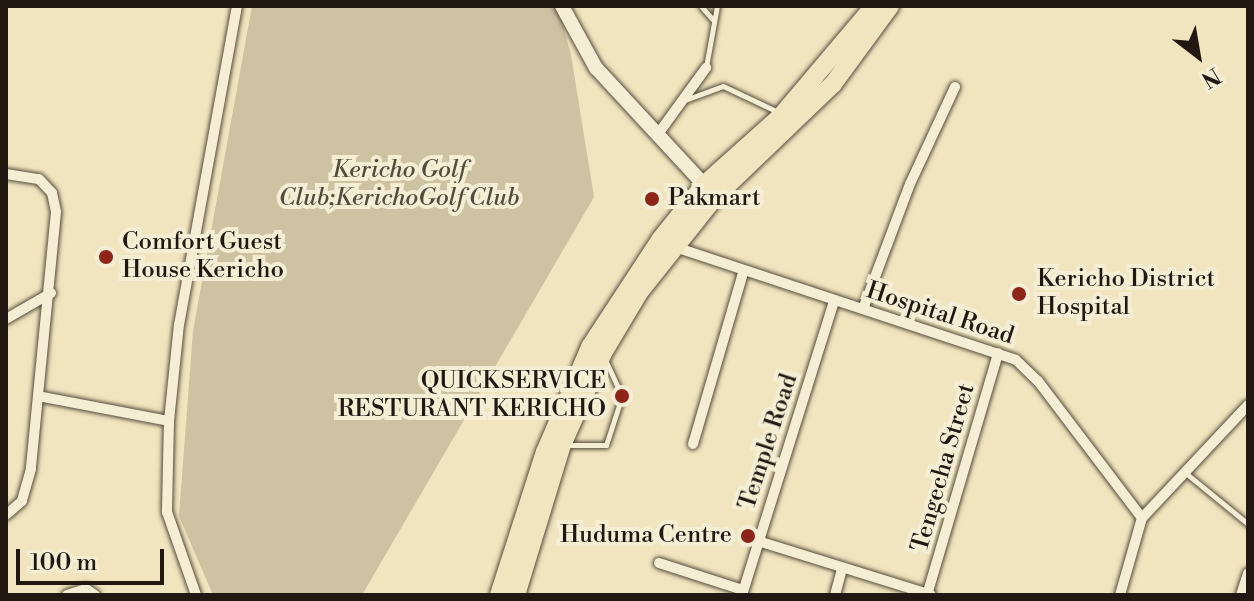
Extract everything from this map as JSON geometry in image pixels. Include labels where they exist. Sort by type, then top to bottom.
[{"type":"highway","points":[[499,595],[567,392],[590,347],[666,243],[782,115],[874,6]]},
{"type":"highway","points":[[710,191],[833,84],[890,6]]},
{"type":"highway","points":[[516,595],[562,445],[603,353],[666,243]]},
{"type":"street","points":[[196,595],[167,512],[169,421],[179,325],[237,6]]},
{"type":"street","points":[[562,6],[596,68],[710,191]]},
{"type":"street","points":[[658,134],[706,68]]},
{"type":"street","points":[[863,309],[955,87]]},
{"type":"street","points":[[6,174],[39,179],[52,193],[56,221],[51,293],[28,484],[22,501],[6,515]]},
{"type":"street","name":"Hospital Road","points":[[666,243],[1016,360],[1038,381],[1142,518]]},
{"type":"street","points":[[693,444],[744,270]]},
{"type":"street","points":[[6,319],[51,293]]},
{"type":"street","name":"Temple Road","points":[[743,592],[834,301]]},
{"type":"street","name":"Tengecha Street","points":[[929,595],[998,353]]},
{"type":"street","points":[[38,396],[169,421]]},
{"type":"street","points":[[1120,595],[1142,518],[1188,475],[1248,405]]},
{"type":"street","points":[[758,541],[929,595]]},
{"type":"street","points":[[659,563],[743,592]]},
{"type":"street","points":[[835,595],[842,569]]},
{"type":"street","points":[[1241,595],[1248,573]]},
{"type":"street","points":[[67,595],[86,589],[95,595]]},
{"type":"lane","points":[[701,6],[714,21]]},
{"type":"lane","points":[[706,68],[717,6]]},
{"type":"lane","points":[[681,102],[723,86],[782,115]]},
{"type":"lane","points":[[562,445],[606,445],[622,396],[603,353]]},
{"type":"lane","points":[[1188,475],[1248,524]]},
{"type":"green space","name":"Kericho Golf Club;KerichoGolf Club","points":[[252,6],[558,6],[571,55],[594,197],[362,595],[213,595],[179,516],[193,331]]},
{"type":"place","name":"Pakmart","points":[[652,199]]},
{"type":"place","name":"Comfort Guest House Kericho","points":[[106,257]]},
{"type":"place","name":"Kericho District Hospital","points":[[1019,294]]},
{"type":"place","name":"QUICKSERVICE RESTURANT KERICHO","points":[[622,396]]},
{"type":"place","name":"Huduma Centre","points":[[748,536]]}]
